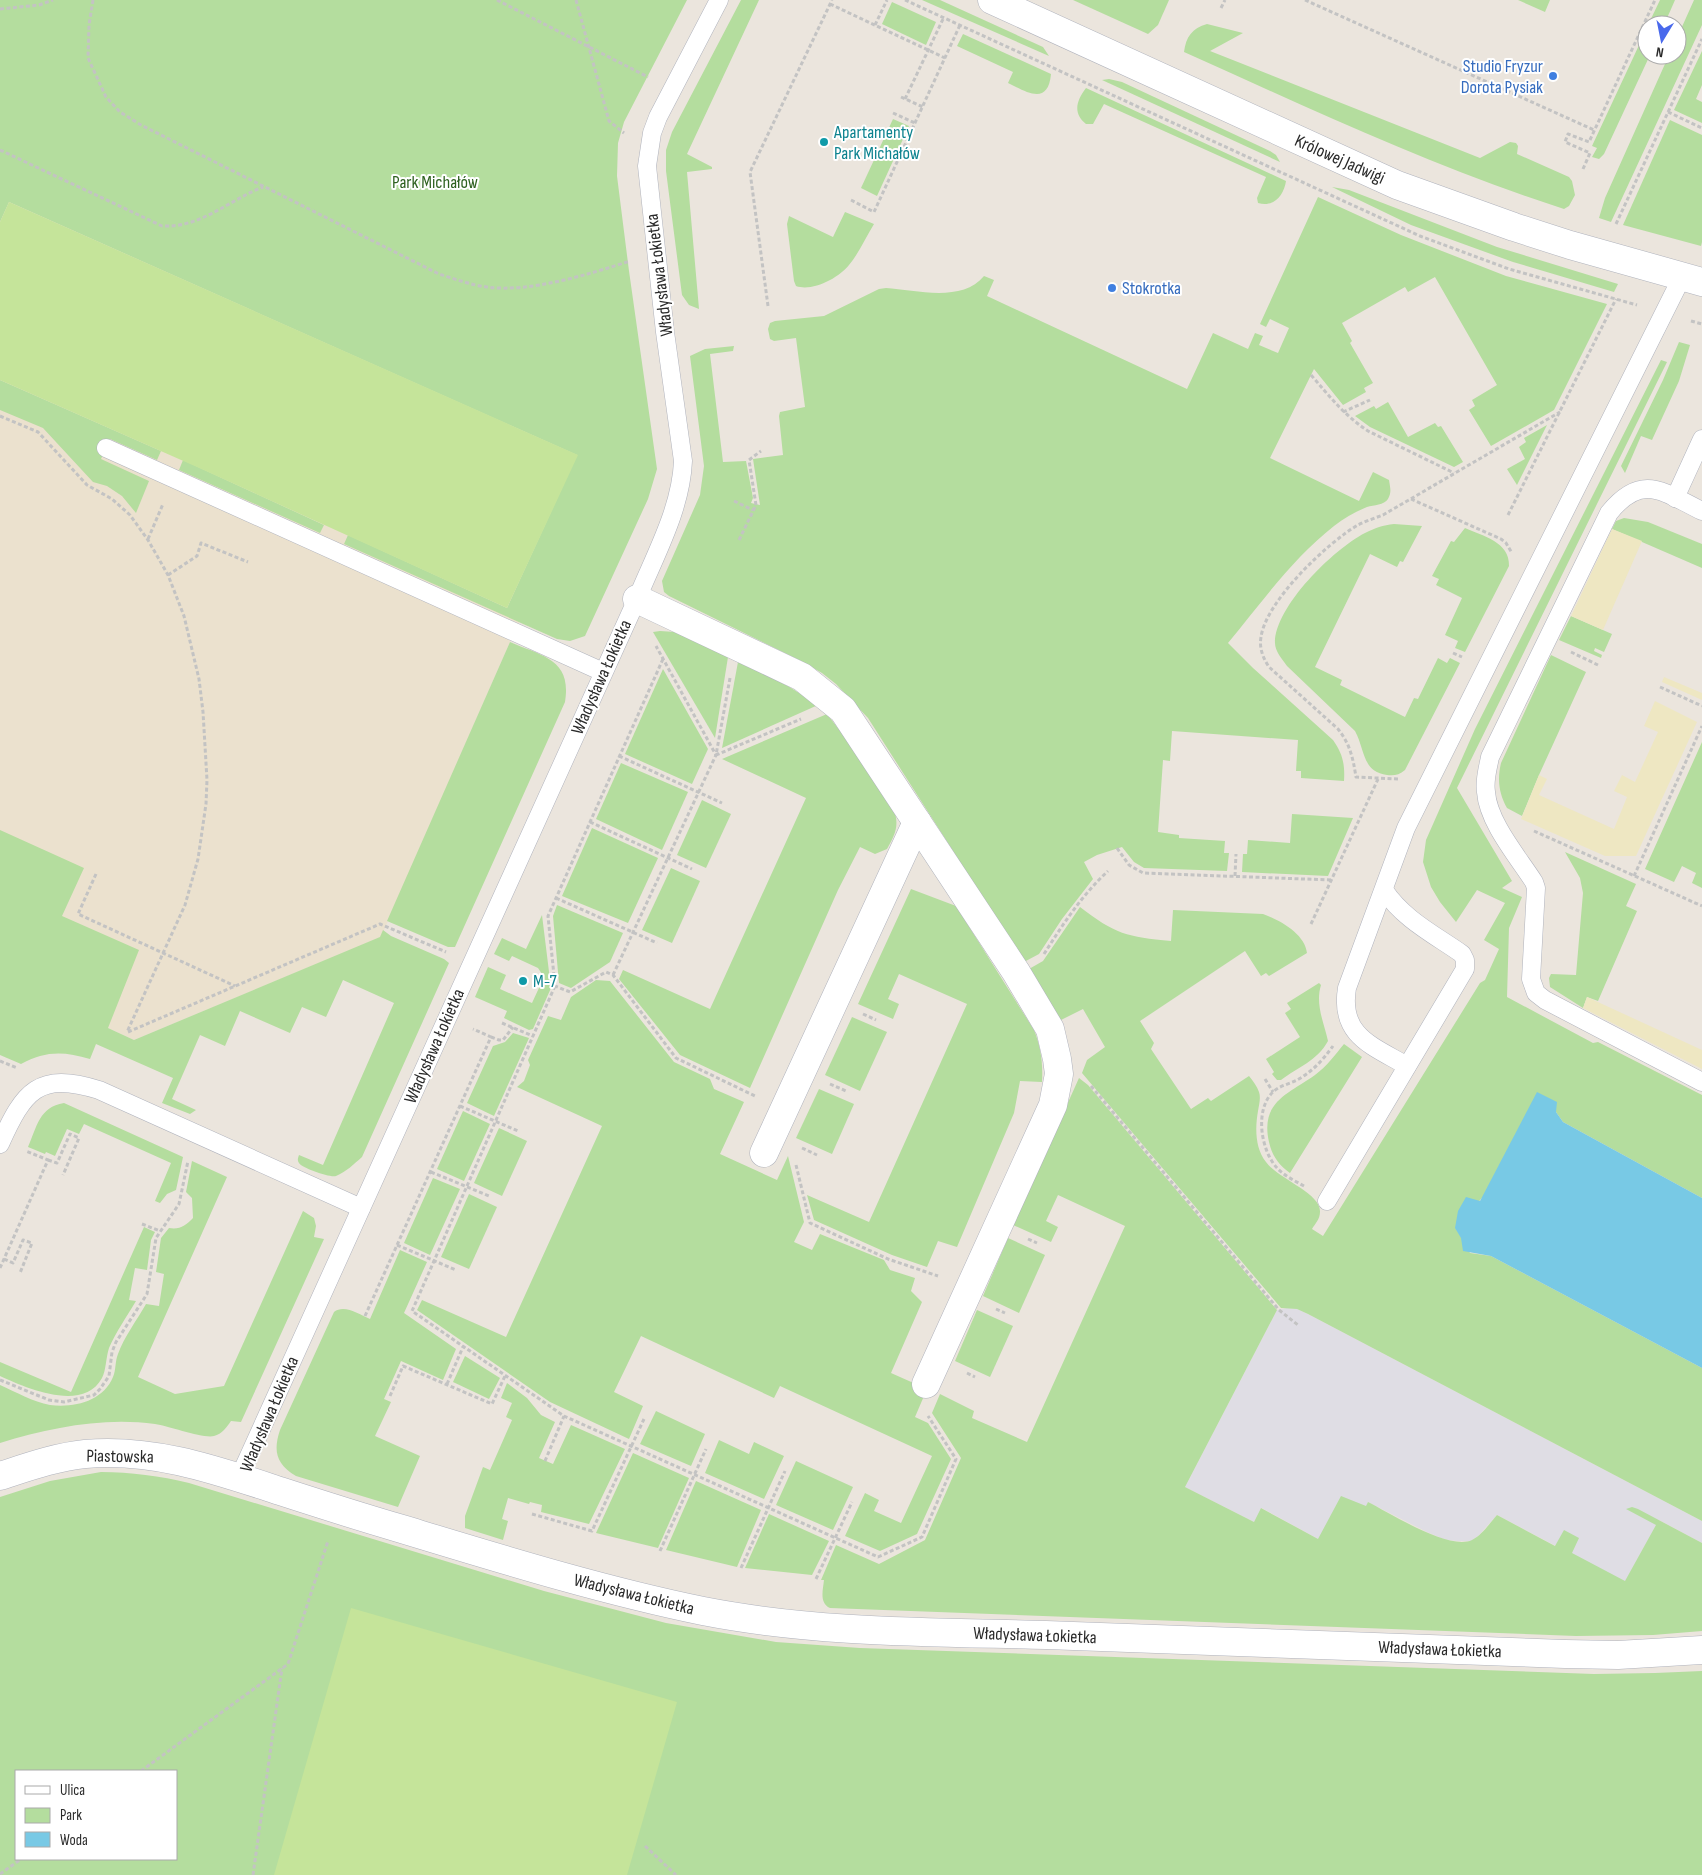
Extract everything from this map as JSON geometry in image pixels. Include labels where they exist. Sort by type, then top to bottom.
[{"type":"street","name":"Królowej Jadwigi","points":[[992,0],[1397,185],[1465,211],[1523,230],[1692,280]]},
{"type":"street","points":[[631,611],[735,645],[802,677],[843,710],[1016,972],[1050,1029],[1057,1058],[1058,1074],[1056,1090],[1048,1118],[926,1384]]},
{"type":"street","points":[[764,1153],[917,822]]},
{"type":"street","name":"Piastowska","points":[[0,1476],[55,1459],[82,1454],[114,1452],[170,1458],[239,1478]]},
{"type":"street","name":"Władysława Łokietka","points":[[239,1478],[518,1564],[602,1587],[703,1611],[800,1624],[911,1631],[1565,1654],[1618,1655],[1702,1650]]},
{"type":"lane","name":"Władysława Łokietka","points":[[239,1478],[631,611],[675,505],[682,475],[683,461],[665,332],[646,166],[648,150],[658,117],[719,0]]},
{"type":"lane","points":[[1407,1066],[1369,1044],[1357,1034],[1346,1013],[1347,988],[1406,828],[1692,280]]},
{"type":"lane","points":[[1675,498],[1702,438]]},
{"type":"lane","points":[[106,448],[603,672]]},
{"type":"lane","points":[[1702,511],[1675,498],[1647,488],[1635,490],[1621,499],[1609,513],[1490,757],[1486,774],[1486,792],[1498,827],[1536,888],[1531,979],[1536,993],[1545,1000],[1702,1082]]},
{"type":"lane","points":[[1327,1201],[1465,969],[1465,960],[1462,954],[1405,916],[1392,903],[1384,890]]},
{"type":"lane","points":[[0,1144],[15,1112],[24,1099],[35,1089],[49,1084],[65,1082],[80,1084],[99,1090],[361,1208]]},
{"type":"path","points":[[0,9],[39,4],[53,0]]},
{"type":"path","points":[[93,0],[89,25],[88,58],[106,97],[120,112],[141,125],[439,274],[488,287],[507,288],[584,276],[633,260]]},
{"type":"path","points":[[497,0],[650,78]]},
{"type":"path","points":[[576,0],[609,121],[625,133]]},
{"type":"path","points":[[768,306],[750,172],[832,0]]},
{"type":"path","points":[[875,25],[887,0]]},
{"type":"path","points":[[1221,8],[1225,0]]},
{"type":"path","points":[[1305,0],[1594,130]]},
{"type":"path","points":[[1583,169],[1590,152],[1565,142],[1568,134],[1589,142],[1655,0]]},
{"type":"path","points":[[830,4],[945,58]]},
{"type":"path","points":[[905,99],[944,18]]},
{"type":"path","points":[[851,200],[874,212],[960,25]]},
{"type":"path","points":[[1613,231],[1702,39]]},
{"type":"path","points":[[901,97],[923,106]]},
{"type":"path","points":[[1668,112],[1702,128]]},
{"type":"path","points":[[893,113],[915,123]]},
{"type":"path","points":[[0,150],[162,226],[176,227],[207,217],[264,186]]},
{"type":"path","points":[[1508,515],[1616,299]]},
{"type":"path","points":[[1311,375],[1343,412],[1368,431],[1455,473]]},
{"type":"path","points":[[1343,412],[1370,400]]},
{"type":"path","points":[[1404,777],[1396,780],[1356,777],[1354,760],[1346,739],[1338,729],[1269,667],[1263,658],[1260,639],[1263,627],[1272,610],[1288,589],[1310,563],[1333,542],[1359,525],[1383,515],[1560,412]]},
{"type":"path","points":[[0,416],[38,432],[87,485],[112,499],[130,515],[148,540],[168,574],[184,616],[199,679],[203,712],[206,804],[198,859],[185,905],[127,1032],[380,924],[472,963]]},
{"type":"path","points":[[739,540],[756,501],[749,460],[761,451]]},
{"type":"path","points":[[148,540],[174,478]]},
{"type":"path","points":[[1411,499],[1501,539],[1506,543],[1514,559]]},
{"type":"path","points":[[734,501],[753,510]]},
{"type":"path","points":[[168,574],[197,556],[201,543],[248,562]]},
{"type":"path","points":[[631,611],[650,634],[716,755]]},
{"type":"path","points":[[613,975],[716,755],[735,645]]},
{"type":"path","points":[[663,659],[548,916],[555,986],[412,1311],[564,1416],[878,1558],[922,1537],[956,1459],[930,1416],[923,1413]]},
{"type":"path","points":[[1660,687],[1702,706]]},
{"type":"path","points":[[716,755],[836,704]]},
{"type":"path","points":[[1634,876],[1702,726]]},
{"type":"path","points":[[619,756],[722,803]]},
{"type":"path","points":[[1311,924],[1378,779]]},
{"type":"path","points":[[1492,813],[1702,906]]},
{"type":"path","points":[[590,822],[692,869]]},
{"type":"path","points":[[1117,848],[1130,865],[1143,873],[1331,880]]},
{"type":"path","points":[[1235,876],[1236,854]]},
{"type":"path","points":[[1016,972],[1041,958],[1070,914],[1097,881],[1108,871]]},
{"type":"path","points":[[96,874],[78,914],[236,986]]},
{"type":"path","points":[[556,898],[634,931],[657,943]]},
{"type":"path","points":[[555,986],[570,992],[606,972],[613,975],[676,1058],[736,1087]]},
{"type":"path","points":[[447,1017],[498,1040],[503,1040],[513,1028]]},
{"type":"path","points":[[502,1023],[533,1036]]},
{"type":"path","points":[[365,1316],[492,1037]]},
{"type":"path","points":[[1327,1201],[1278,1169],[1265,1150],[1261,1125],[1265,1105],[1273,1092],[1298,1079],[1312,1069],[1323,1060],[1336,1042]]},
{"type":"path","points":[[1057,1058],[1088,1082],[1279,1310],[1298,1325]]},
{"type":"path","points":[[1265,1079],[1273,1092]]},
{"type":"path","points":[[460,1106],[518,1131]]},
{"type":"path","points":[[23,1150],[57,1163],[70,1134],[79,1138],[63,1174]]},
{"type":"path","points":[[0,1380],[49,1400],[64,1402],[94,1395],[100,1390],[109,1376],[112,1352],[116,1342],[147,1294],[156,1238],[179,1204],[189,1154]]},
{"type":"path","points":[[0,1268],[48,1160]]},
{"type":"path","points":[[794,1160],[810,1223],[888,1259],[919,1269]]},
{"type":"path","points":[[430,1172],[489,1196]]},
{"type":"path","points":[[142,1224],[160,1231]]},
{"type":"path","points":[[4,1259],[13,1263],[23,1240],[32,1243],[20,1273]]},
{"type":"path","points":[[398,1245],[456,1270]]},
{"type":"path","points":[[447,1384],[463,1347]]},
{"type":"path","points":[[390,1396],[403,1366],[492,1404],[505,1376]]},
{"type":"path","points":[[546,1460],[564,1416]]},
{"type":"path","points":[[532,1514],[592,1531],[644,1419]]},
{"type":"path","points":[[660,1551],[706,1449]]},
{"type":"path","points":[[741,1568],[784,1470]]},
{"type":"path","points":[[816,1579],[852,1502]]},
{"type":"path","points":[[142,1770],[288,1664],[339,1510]]},
{"type":"path","points":[[253,1875],[282,1668]]},
{"type":"path","points":[[645,1846],[676,1875]]},
{"type":"path","points":[[0,1874],[20,1860]]},
{"type":"shaded area","points":[[0,186],[598,453],[510,642],[381,937],[134,1040],[108,1028],[0,1005]]},
{"type":"shaded area","points":[[1297,1309],[1308,1314],[1702,1521],[1702,1543],[1659,1520],[1625,1582],[1497,1515],[1471,1541],[1446,1540],[1368,1502],[1367,1506],[1318,1539],[1262,1508],[1254,1522],[1185,1487],[1277,1310]]},
{"type":"green space","name":"Park Michałów","points":[[0,0],[687,0],[624,122],[618,143],[617,176],[657,469],[648,499],[585,636],[570,641],[557,639],[344,544],[348,535],[507,608],[577,455],[9,202],[0,222]]},
{"type":"green space","points":[[741,0],[759,0],[687,154],[712,167],[712,169],[687,172],[699,309],[689,305],[682,295],[666,171],[666,150],[672,132]]},
{"type":"green space","points":[[922,0],[940,0],[1043,47],[1049,56]]},
{"type":"green space","points":[[1073,0],[1169,0],[1158,25],[1148,34]]},
{"type":"green space","points":[[1518,0],[1550,0],[1545,12]]},
{"type":"green space","points":[[1660,0],[1675,0],[1668,15],[1653,15]]},
{"type":"green space","points":[[1694,0],[1702,0],[1702,25],[1687,57],[1687,16]]},
{"type":"green space","points":[[892,2],[936,22],[926,45],[882,24]]},
{"type":"green space","points":[[1207,24],[1243,33],[1210,51],[1480,158],[1510,142],[1516,143],[1518,146],[1517,154],[1569,177],[1572,181],[1575,195],[1569,206],[1564,209],[1467,175],[1372,136],[1184,52],[1186,42],[1191,34],[1197,28]]},
{"type":"green space","points":[[963,34],[1051,74],[1046,90],[1036,94],[1029,93],[1008,83],[1013,72],[957,46]]},
{"type":"green space","points":[[1637,49],[1637,65],[1645,65],[1604,154],[1599,159],[1592,157],[1597,148],[1592,146]]},
{"type":"green space","points":[[1702,51],[1702,85],[1696,99],[1702,102],[1702,123],[1674,110]]},
{"type":"green space","points":[[1665,65],[1684,65],[1611,222],[1599,218],[1605,198]]},
{"type":"green space","points":[[1109,79],[1122,82],[1270,151],[1276,155],[1280,162],[1102,80]]},
{"type":"green space","points":[[1086,88],[1286,181],[1283,191],[1277,199],[1269,204],[1258,203],[1257,198],[1266,177],[1104,104],[1093,124],[1086,124],[1077,111],[1077,106]]},
{"type":"green space","points":[[893,119],[909,126],[877,196],[861,188]]},
{"type":"green space","points":[[1670,120],[1702,135],[1701,246],[1623,225]]},
{"type":"green space","points":[[1332,187],[1349,190],[1497,247],[1618,284],[1614,292],[1513,262],[1411,225]]},
{"type":"green space","points":[[1318,197],[1401,235],[1506,276],[1607,304],[1554,410],[1491,446],[1469,410],[1475,406],[1472,400],[1497,385],[1435,277],[1408,292],[1405,287],[1342,323],[1352,341],[1350,343],[1373,383],[1364,388],[1366,392],[1343,405],[1314,369],[1270,458],[1359,501],[1373,472],[1389,480],[1390,490],[1388,499],[1354,513],[1319,539],[1291,567],[1228,643],[1333,740],[1343,760],[1344,781],[1301,778],[1301,771],[1296,771],[1298,740],[1172,731],[1170,761],[1163,760],[1158,832],[1179,835],[1179,838],[1225,841],[1224,853],[1229,853],[1227,871],[1144,868],[1134,862],[1122,847],[1097,855],[1084,862],[1093,879],[1062,919],[1039,954],[1024,962],[868,718],[836,684],[822,673],[801,661],[664,592],[662,581],[700,495],[704,466],[690,356],[705,349],[734,346],[733,351],[710,354],[723,462],[746,461],[753,498],[751,503],[760,505],[753,459],[783,455],[780,412],[805,407],[796,338],[774,341],[770,339],[768,329],[770,323],[824,316],[879,289],[938,293],[951,292],[964,290],[984,276],[994,280],[987,296],[1187,389],[1213,333],[1248,349],[1255,333],[1263,336],[1259,345],[1278,353],[1289,328],[1270,319],[1266,327],[1260,324]]},
{"type":"green space","points":[[9,202],[578,455],[507,608],[0,380],[0,222]]},
{"type":"green space","points":[[845,212],[874,224],[856,255],[845,270],[825,283],[810,287],[796,286],[787,224],[789,216],[833,237]]},
{"type":"green space","points":[[1679,342],[1690,345],[1679,381],[1652,440],[1641,436],[1625,473],[1621,466],[1663,380]]},
{"type":"green space","points":[[1661,360],[1667,362],[1457,788],[1512,881],[1502,888],[1522,897],[1509,928],[1507,997],[1593,1043],[1598,1042],[1702,1095],[1702,1198],[1563,1122],[1556,1112],[1456,1228],[1470,1253],[1491,1256],[1702,1368],[1702,1521],[1308,1314],[1297,1309],[1281,1308],[1082,1073],[1087,1060],[1105,1047],[1083,1009],[1061,1020],[1029,969],[1043,961],[1080,907],[1113,929],[1143,938],[1171,941],[1173,910],[1263,914],[1284,924],[1297,934],[1302,940],[1307,953],[1269,976],[1266,973],[1261,976],[1245,951],[1140,1021],[1154,1043],[1151,1049],[1191,1109],[1208,1098],[1211,1101],[1249,1076],[1260,1094],[1256,1131],[1262,1156],[1272,1168],[1314,1199],[1318,1205],[1320,1215],[1312,1229],[1323,1236],[1480,983],[1485,980],[1499,949],[1484,940],[1505,903],[1477,890],[1456,922],[1431,887],[1423,862],[1426,840],[1475,729]]},
{"type":"green space","points":[[0,380],[161,451],[157,460],[110,439],[101,459],[149,481],[136,513],[122,496],[107,486],[93,482],[43,428],[0,410]]},
{"type":"green space","points":[[1388,402],[1408,437],[1435,423],[1438,427],[1441,426],[1463,462],[1454,467],[1370,427],[1355,416],[1374,406],[1376,409]]},
{"type":"green space","points":[[1547,425],[1517,485],[1507,469],[1525,459],[1519,447],[1526,442],[1524,438]]},
{"type":"green space","points":[[183,460],[324,525],[320,533],[179,470]]},
{"type":"green space","points":[[1624,518],[1648,522],[1702,544],[1702,568],[1612,529],[1616,521]]},
{"type":"green space","points":[[1394,524],[1422,526],[1403,562],[1400,561],[1397,567],[1370,554],[1315,667],[1342,680],[1340,685],[1405,717],[1414,698],[1418,699],[1438,658],[1447,663],[1450,658],[1460,663],[1405,770],[1399,774],[1387,775],[1379,773],[1369,765],[1355,731],[1287,666],[1277,652],[1275,643],[1278,628],[1285,612],[1295,596],[1323,565],[1352,541],[1365,533],[1379,527]]},
{"type":"green space","points":[[1465,528],[1487,537],[1500,546],[1505,551],[1509,566],[1465,652],[1455,648],[1458,641],[1445,635],[1462,598],[1436,585],[1439,579],[1432,576],[1451,541],[1454,542]]},
{"type":"green space","points":[[1571,616],[1612,634],[1604,652],[1595,648],[1594,651],[1602,655],[1601,658],[1559,640]]},
{"type":"green space","points":[[653,632],[675,632],[728,657],[715,738]]},
{"type":"green space","points":[[510,642],[543,656],[559,668],[564,676],[566,688],[565,702],[455,947],[448,947],[387,921]]},
{"type":"green space","points":[[1551,655],[1586,672],[1522,816],[1507,808],[1504,802],[1499,781],[1501,763]]},
{"type":"green space","points":[[738,662],[788,686],[818,705],[722,748]]},
{"type":"green space","points":[[663,669],[708,749],[692,784],[625,754]]},
{"type":"green space","points":[[827,714],[844,736],[895,813],[896,828],[887,849],[875,854],[860,847],[838,890],[750,1088],[680,1055],[619,979],[623,970],[710,1009],[806,798],[722,759]]},
{"type":"green space","points":[[1702,742],[1702,888],[1692,883],[1696,873],[1682,866],[1674,882],[1645,869]]},
{"type":"green space","points":[[621,763],[688,792],[662,850],[596,819]]},
{"type":"green space","points":[[702,800],[731,814],[706,868],[677,855]]},
{"type":"green space","points":[[1292,814],[1353,818],[1328,876],[1242,872],[1243,854],[1247,854],[1248,840],[1290,843]]},
{"type":"green space","points":[[592,828],[658,858],[628,923],[562,896]]},
{"type":"green space","points":[[0,830],[84,868],[62,916],[139,950],[108,1028],[134,1040],[380,937],[383,930],[391,936],[444,959],[449,963],[362,1157],[350,1168],[336,1176],[322,1174],[305,1167],[298,1160],[299,1155],[323,1165],[394,1003],[343,980],[326,1017],[302,1007],[290,1033],[240,1011],[225,1046],[200,1035],[172,1099],[196,1110],[190,1114],[162,1103],[173,1078],[96,1044],[90,1059],[54,1054],[38,1057],[21,1064],[0,1055]]},
{"type":"green space","points":[[1565,852],[1636,884],[1626,906],[1637,911],[1598,1001],[1587,997],[1583,1008],[1550,987],[1549,978],[1551,974],[1576,975],[1583,893],[1580,878]]},
{"type":"green space","points":[[671,868],[700,881],[672,943],[642,930]]},
{"type":"green space","points":[[911,889],[956,906],[1034,1030],[1040,1049],[1042,1068],[1042,1082],[1020,1081],[1014,1113],[957,1247],[938,1241],[927,1267],[892,1255],[814,1220],[807,1195],[869,1222],[967,1004],[899,974],[888,999],[899,1004],[893,1019],[858,1004]]},
{"type":"green space","points":[[557,905],[623,933],[610,962],[571,988],[559,983],[553,916]]},
{"type":"green space","points":[[542,915],[551,988],[533,1029],[529,1030],[504,1018],[507,1011],[475,997],[488,967],[506,975],[500,989],[532,1003],[544,977],[538,968],[512,956],[509,961],[494,954],[502,938],[526,949]]},
{"type":"green space","points":[[596,980],[610,981],[674,1062],[710,1079],[714,1089],[744,1102],[720,1154],[777,1180],[788,1156],[804,1222],[794,1242],[812,1250],[820,1234],[884,1260],[890,1270],[915,1278],[911,1291],[922,1302],[891,1373],[927,1389],[915,1417],[928,1423],[951,1459],[917,1534],[880,1551],[845,1536],[865,1493],[879,1500],[874,1511],[901,1523],[932,1456],[780,1386],[774,1398],[641,1336],[614,1392],[643,1406],[629,1439],[550,1402],[417,1310],[422,1300],[506,1337],[602,1126],[517,1087],[524,1081],[530,1065],[528,1060],[548,1016],[561,1020],[571,997]]},
{"type":"green space","points":[[1319,983],[1321,985],[1319,999],[1322,1020],[1328,1041],[1313,1059],[1281,1080],[1277,1080],[1272,1074],[1274,1072],[1266,1059],[1300,1037],[1285,1013],[1291,1009],[1287,1003]]},
{"type":"green space","points":[[852,1017],[887,1032],[860,1091],[825,1075]]},
{"type":"green space","points":[[513,1033],[529,1038],[494,1116],[467,1103],[493,1046],[505,1042]]},
{"type":"green space","points":[[1344,1044],[1362,1057],[1290,1173],[1282,1167],[1274,1156],[1269,1142],[1267,1128],[1272,1108],[1286,1094],[1319,1072]]},
{"type":"green space","points":[[1079,1078],[1088,1085],[1277,1310],[1185,1487],[1254,1522],[1261,1508],[1318,1539],[1341,1496],[1366,1506],[1368,1502],[1435,1536],[1462,1542],[1476,1538],[1497,1515],[1555,1546],[1564,1530],[1579,1538],[1572,1553],[1625,1581],[1656,1525],[1626,1509],[1632,1507],[1702,1543],[1702,1631],[1653,1635],[1576,1636],[830,1608],[827,1606],[822,1596],[824,1580],[821,1580],[836,1545],[879,1564],[925,1540],[961,1458],[932,1413],[940,1394],[974,1411],[972,1418],[1027,1442],[1125,1226],[1058,1195],[1046,1221],[1058,1227],[1051,1242],[1013,1225]]},
{"type":"green space","points":[[819,1089],[854,1104],[832,1154],[796,1138]]},
{"type":"green space","points":[[64,1103],[183,1157],[176,1190],[167,1194],[160,1203],[155,1201],[171,1163],[84,1124],[79,1134],[67,1129],[55,1156],[28,1147],[44,1113],[56,1105]]},
{"type":"green space","points":[[463,1111],[490,1124],[464,1181],[437,1169]]},
{"type":"green space","points":[[499,1128],[527,1141],[502,1196],[474,1183]]},
{"type":"green space","points":[[192,1161],[227,1177],[138,1377],[175,1394],[224,1386],[303,1211],[314,1218],[316,1226],[314,1237],[324,1239],[241,1422],[231,1421],[226,1428],[214,1436],[195,1434],[155,1424],[115,1422],[76,1425],[0,1443],[0,1385],[37,1402],[59,1406],[87,1401],[102,1392],[108,1385],[114,1374],[117,1357],[127,1335],[146,1304],[159,1306],[164,1274],[156,1272],[161,1238],[169,1228],[183,1226],[193,1218],[192,1198],[186,1192]]},
{"type":"green space","points":[[433,1178],[460,1189],[430,1255],[404,1243]]},
{"type":"green space","points":[[469,1194],[497,1207],[469,1269],[441,1257]]},
{"type":"green space","points":[[144,1227],[155,1232],[151,1240],[147,1270],[135,1268],[129,1300],[136,1301],[109,1348],[102,1378],[93,1388],[82,1394],[54,1395],[0,1376],[0,1362],[71,1392]]},
{"type":"green space","points":[[1008,1238],[1045,1255],[1019,1313],[983,1296]]},
{"type":"green space","points":[[400,1250],[427,1262],[404,1313],[456,1349],[443,1380],[401,1361],[384,1399],[391,1402],[375,1436],[420,1456],[398,1507],[296,1476],[280,1462],[277,1444],[280,1430],[334,1312],[347,1309],[370,1319]]},
{"type":"green space","points":[[977,1310],[1013,1326],[990,1377],[955,1361]]},
{"type":"green space","points":[[465,1356],[500,1378],[489,1399],[453,1382]]},
{"type":"green space","points":[[507,1383],[527,1398],[541,1415],[555,1422],[539,1458],[553,1464],[571,1425],[625,1449],[589,1524],[541,1512],[542,1505],[530,1502],[529,1504],[508,1498],[502,1519],[508,1521],[503,1540],[465,1528],[465,1516],[483,1467],[490,1470],[512,1420],[506,1417],[512,1403],[501,1398]]},
{"type":"green space","points":[[656,1411],[705,1434],[691,1466],[640,1444]]},
{"type":"green space","points":[[719,1440],[749,1454],[754,1442],[784,1456],[764,1499],[705,1473]]},
{"type":"green space","points":[[633,1453],[689,1478],[658,1548],[596,1533]]},
{"type":"green space","points":[[796,1461],[853,1487],[833,1530],[776,1505]]},
{"type":"green space","points":[[101,1472],[156,1476],[189,1483],[544,1591],[666,1623],[776,1642],[860,1648],[1594,1674],[1702,1671],[1702,1875],[0,1875],[0,1497],[50,1481]]},
{"type":"green space","points":[[696,1481],[761,1510],[737,1567],[666,1550]]},
{"type":"green space","points":[[769,1514],[829,1541],[812,1575],[745,1568]]},
{"type":"green space","points":[[351,1608],[677,1702],[627,1875],[274,1875]]},
{"type":"sand","points":[[1612,529],[1642,541],[1603,630],[1571,616]]},
{"type":"sand","points":[[1664,677],[1702,693],[1702,700],[1662,682]]},
{"type":"sand","points":[[1655,701],[1697,722],[1636,856],[1605,856],[1521,819],[1539,775],[1547,779],[1539,795],[1614,829],[1627,797],[1614,791],[1622,775],[1635,782],[1658,732],[1644,726]]},
{"type":"sand","points":[[1587,997],[1702,1050],[1702,1069],[1583,1008]]},
{"type":"water","points":[[1537,1092],[1557,1102],[1556,1112],[1563,1122],[1702,1198],[1702,1368],[1491,1256],[1463,1251],[1461,1238],[1455,1228],[1458,1211],[1466,1197],[1480,1201]]},
{"type":"place","name":"Studio Fryzur Dorota Pysiak","points":[[1553,76]]},
{"type":"place","name":"Apartamenty Park Michałów","points":[[824,142]]},
{"type":"place","name":"Stokrotka","points":[[1112,288]]},
{"type":"place","name":"M-7","points":[[523,981]]}]
